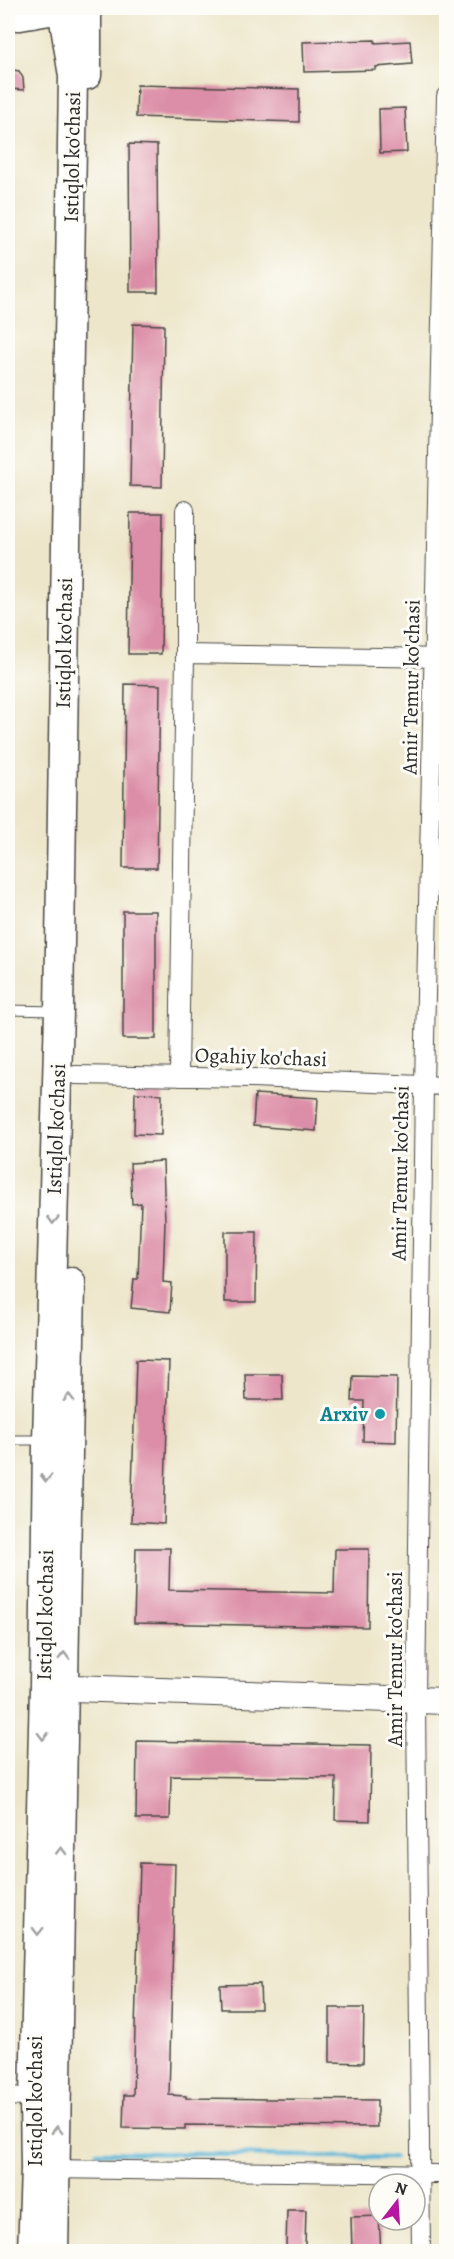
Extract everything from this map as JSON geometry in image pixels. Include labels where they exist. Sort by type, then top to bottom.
[{"type":"main road","points":[[8,16],[69,8]]},
{"type":"main road","name":"Istiqlol ko'chasi","points":[[54,2252],[46,2169],[33,2097],[54,1688],[59,1011],[73,76],[69,8]]},
{"type":"main road","name":"Istiqlol ko'chasi","points":[[57,1440],[75,1075],[69,8]]},
{"type":"main road","name":"Istiqlol ko'chasi","points":[[32,2252],[46,2169]]},
{"type":"street","name":"Amir Temur ko'chasi","points":[[422,2172],[416,1700],[424,1085],[440,658],[447,96]]},
{"type":"street","points":[[179,1077],[185,510]]},
{"type":"street","points":[[185,654],[440,658]]},
{"type":"street","name":"Ogahiy ko'chasi","points":[[75,1075],[447,1086]]},
{"type":"street","points":[[54,1688],[447,1701]]},
{"type":"street","points":[[46,2169],[367,2173]]},
{"type":"street","points":[[427,2174],[447,2174]]},
{"type":"street","name":"Amir Temur ko'chasi","points":[[422,2232],[422,2252]]},
{"type":"lane","points":[[8,1010],[59,1011]]},
{"type":"lane","points":[[8,1440],[57,1440]]},
{"type":"building","points":[[375,40],[375,43],[410,41],[412,64],[376,67],[376,70],[304,72],[303,42]]},
{"type":"building","points":[[8,69],[19,71],[23,78],[24,90],[8,89]]},
{"type":"building","points":[[137,85],[299,89],[299,122],[136,117]]},
{"type":"building","points":[[405,108],[407,152],[380,153],[379,109]]},
{"type":"building","points":[[129,144],[157,145],[158,292],[130,292]]},
{"type":"building","points":[[133,324],[164,325],[162,487],[130,486]]},
{"type":"building","points":[[130,513],[163,513],[161,654],[128,654]]},
{"type":"building","points":[[125,684],[160,685],[157,868],[123,868]]},
{"type":"building","points":[[123,911],[156,911],[156,1039],[123,1039]]},
{"type":"building","points":[[135,1093],[162,1094],[161,1135],[134,1134]]},
{"type":"building","points":[[255,1094],[318,1098],[316,1131],[253,1126]]},
{"type":"building","points":[[163,1161],[165,1222],[163,1282],[172,1283],[170,1312],[131,1308],[134,1279],[138,1279],[141,1203],[132,1204],[130,1163]]},
{"type":"building","points":[[225,1232],[257,1232],[256,1302],[225,1302]]},
{"type":"building","points":[[136,1360],[169,1361],[164,1524],[131,1522]]},
{"type":"building","points":[[245,1374],[282,1374],[283,1400],[246,1400]]},
{"type":"building","points":[[353,1376],[397,1377],[396,1442],[363,1441],[364,1401],[352,1401]]},
{"type":"building","points":[[136,1548],[170,1548],[169,1590],[334,1593],[335,1549],[369,1549],[368,1627],[134,1623]]},
{"type":"building","points":[[137,1741],[371,1745],[370,1821],[335,1820],[336,1778],[171,1776],[170,1819],[136,1819]]},
{"type":"building","points":[[140,1863],[175,1864],[169,2095],[186,2096],[186,2098],[377,2100],[377,2127],[185,2125],[185,2129],[123,2128],[124,2095],[133,2095]]},
{"type":"building","points":[[260,1984],[261,2009],[221,2009],[220,1985]]},
{"type":"building","points":[[330,2008],[364,2008],[363,2063],[330,2062]]},
{"type":"building","points":[[287,2210],[306,2210],[305,2247],[286,2247]]},
{"type":"building","points":[[367,2216],[367,2232],[380,2232],[381,2252],[352,2252],[351,2217]]},
{"type":"waterway","points":[[97,2152],[394,2158]]},
{"type":"waterway","points":[[436,2158],[446,2158]]},
{"type":"place","name":"Arxiv","points":[[380,1414]]}]
